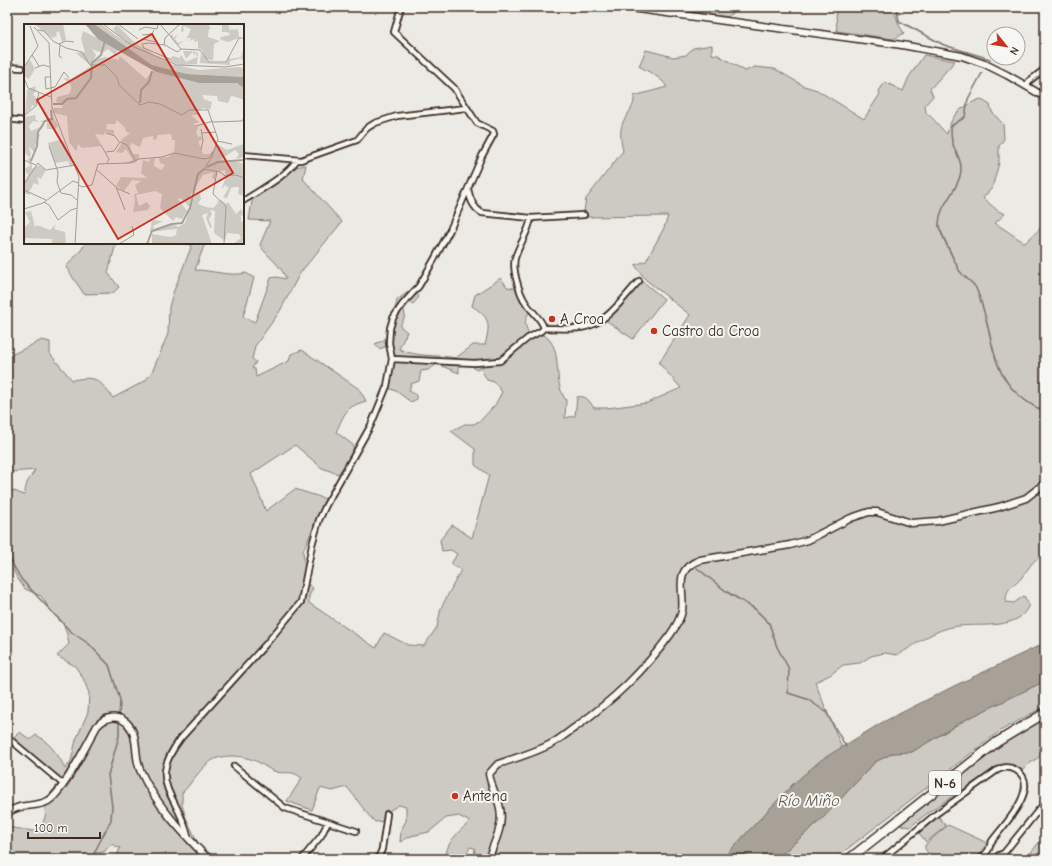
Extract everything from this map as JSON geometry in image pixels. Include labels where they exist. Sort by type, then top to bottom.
[{"type":"highway","name":"N-6","points":[[848,859],[997,742],[1045,713]]},
{"type":"street","points":[[188,836],[184,824],[164,782],[166,762],[181,738],[265,645],[301,602],[312,545],[319,520],[372,425],[387,386],[392,359],[389,343],[393,318],[402,305],[419,286],[435,258],[482,156],[494,134],[493,131],[477,123],[454,88],[394,32],[401,7]]},
{"type":"street","points":[[623,7],[902,45],[962,56],[985,64],[1045,97]]},
{"type":"street","points":[[7,67],[22,68]]},
{"type":"street","points":[[1026,86],[1029,81],[1045,69]]},
{"type":"street","points":[[244,155],[297,160],[357,140],[367,128],[375,123],[397,116],[466,108]]},
{"type":"street","points":[[7,119],[24,122]]},
{"type":"street","points":[[244,200],[286,172],[297,160]]},
{"type":"street","points":[[468,189],[472,203],[477,210],[482,213],[531,218],[584,215]]},
{"type":"street","points":[[531,218],[530,225],[515,258],[514,266],[524,301],[544,328]]},
{"type":"street","points":[[392,359],[475,363],[500,361],[528,338],[542,331],[544,328],[584,327],[595,324],[604,318],[639,281]]},
{"type":"street","points":[[488,859],[501,826],[501,817],[489,774],[498,764],[550,744],[618,695],[678,625],[682,611],[681,581],[683,572],[688,565],[700,560],[790,545],[808,540],[851,518],[869,512],[877,512],[906,522],[920,523],[938,521],[999,507],[1026,498],[1045,483]]},
{"type":"street","points":[[7,813],[19,806],[49,801],[63,784],[97,726],[104,720],[115,718],[128,724],[134,734],[140,771],[159,803],[208,859]]},
{"type":"street","points":[[7,737],[63,784]]},
{"type":"street","points":[[234,766],[285,808],[356,831]]},
{"type":"street","points":[[882,859],[936,814],[996,771],[1002,768],[1013,769],[1018,771],[1024,781],[1024,793],[1015,813],[991,842],[989,849],[981,859]]},
{"type":"street","points":[[999,855],[1004,852],[1045,802]]},
{"type":"street","points":[[378,859],[382,849],[387,814]]},
{"type":"street","points":[[302,859],[321,836],[328,822]]},
{"type":"shaded area","points":[[662,7],[738,7],[728,17]]},
{"type":"shaded area","points":[[833,7],[900,7],[895,13],[899,25],[904,33],[894,39],[837,31],[836,13]]},
{"type":"shaded area","points":[[712,45],[712,54],[718,55],[745,71],[755,67],[775,69],[804,86],[817,90],[864,119],[880,94],[879,91],[885,82],[903,91],[909,77],[924,55],[955,61],[930,89],[933,96],[925,105],[926,113],[947,134],[954,116],[962,108],[980,99],[990,105],[992,112],[1003,124],[1004,139],[999,146],[999,163],[992,188],[983,198],[998,211],[1005,214],[995,223],[1025,243],[1045,224],[1045,553],[1034,562],[1019,581],[1007,592],[1006,602],[1014,603],[1024,596],[1029,605],[1022,615],[1012,621],[994,625],[956,626],[941,630],[928,636],[897,655],[885,653],[871,656],[860,663],[843,665],[830,675],[815,682],[842,748],[825,759],[793,786],[764,814],[722,859],[474,859],[475,848],[470,847],[464,859],[447,859],[446,854],[453,838],[470,822],[459,816],[446,818],[429,832],[411,836],[400,842],[401,830],[406,821],[406,807],[399,805],[390,810],[385,821],[375,822],[367,814],[347,787],[332,791],[320,788],[312,810],[287,801],[302,778],[298,775],[294,773],[274,771],[258,762],[238,756],[224,756],[211,761],[203,768],[182,793],[182,805],[186,818],[199,845],[218,859],[116,859],[120,848],[111,844],[104,852],[95,853],[87,859],[7,859],[7,825],[13,828],[40,832],[46,814],[46,801],[60,782],[11,739],[20,732],[30,740],[36,735],[53,749],[65,769],[71,761],[76,740],[88,712],[89,693],[83,678],[75,666],[57,656],[69,644],[62,621],[54,615],[41,596],[25,589],[14,572],[11,548],[7,547],[7,491],[12,490],[24,495],[27,483],[35,470],[11,472],[7,470],[7,357],[42,340],[50,342],[50,354],[72,380],[87,378],[96,380],[104,386],[113,398],[145,381],[153,370],[168,334],[169,307],[192,245],[186,244],[205,244],[195,270],[227,274],[246,273],[254,278],[243,317],[255,322],[271,278],[276,277],[286,279],[281,269],[260,245],[270,221],[249,220],[253,195],[289,168],[306,165],[303,179],[342,222],[300,273],[280,311],[255,346],[252,359],[256,362],[252,368],[255,369],[256,377],[289,361],[291,354],[302,350],[359,389],[366,401],[359,403],[346,412],[336,432],[353,445],[354,454],[338,474],[322,468],[295,445],[251,474],[266,511],[295,489],[326,499],[303,551],[306,583],[313,588],[309,596],[309,603],[376,648],[384,633],[408,645],[424,646],[437,627],[441,608],[461,570],[451,564],[457,554],[451,550],[442,551],[440,540],[452,525],[472,538],[489,475],[475,465],[475,449],[451,431],[465,424],[474,424],[481,420],[495,405],[502,392],[494,382],[487,380],[480,367],[476,370],[471,365],[459,365],[459,373],[437,364],[428,370],[421,371],[419,381],[411,384],[409,391],[415,394],[417,399],[411,402],[396,391],[386,387],[391,353],[388,346],[379,349],[375,344],[384,340],[385,338],[397,300],[412,289],[419,297],[413,304],[409,303],[404,310],[405,316],[400,326],[407,332],[399,349],[413,354],[456,358],[473,345],[485,345],[488,332],[488,322],[483,314],[472,306],[475,295],[501,278],[507,287],[519,289],[530,311],[526,318],[526,324],[530,336],[544,335],[554,348],[559,384],[566,400],[565,418],[575,416],[577,397],[585,398],[594,408],[607,408],[647,403],[681,388],[659,363],[690,315],[645,279],[635,265],[646,261],[664,228],[668,216],[583,217],[586,199],[623,151],[621,129],[623,122],[632,106],[634,96],[667,87],[658,77],[639,66],[646,50],[673,57],[686,55],[693,48]]},
{"type":"shaded area","points":[[84,244],[116,244],[108,273],[119,287],[113,293],[84,294],[66,267]]},
{"type":"shaded area","points":[[641,280],[664,299],[633,339],[604,319]]},
{"type":"shaded area","points":[[1045,681],[1045,706],[1000,731],[834,859],[776,859],[823,818],[875,762],[893,753],[912,752],[965,720]]},
{"type":"shaded area","points":[[1045,718],[1045,751],[1023,770],[1009,765],[999,766],[930,811],[910,827],[899,825],[1012,737]]},
{"type":"shaded area","points":[[939,817],[946,826],[926,842],[919,833]]},
{"type":"shaded area","points":[[948,825],[987,844],[974,859],[933,859],[925,849],[925,845]]},
{"type":"shaded area","points":[[1045,835],[1045,859],[1035,859],[1028,856]]},
{"type":"water","name":"Río Miño","points":[[1045,643],[1045,681],[965,720],[912,752],[893,753],[875,762],[823,818],[776,859],[722,859],[793,784],[821,760],[881,723],[954,686]]},
{"type":"waterway","points":[[899,7],[897,10],[899,21],[944,45],[986,58]]},
{"type":"waterway","points":[[982,73],[968,99],[965,117],[951,126],[953,146],[960,162],[961,171],[958,182],[941,212],[939,226],[959,270],[976,288],[983,307],[996,359],[1002,374],[1012,388],[1025,401],[1045,412]]},
{"type":"waterway","points":[[7,554],[21,579],[70,631],[89,644],[109,665],[120,700],[119,716]]},
{"type":"waterway","points":[[697,568],[727,592],[755,609],[769,623],[777,647],[789,669],[788,693],[807,699],[826,712],[846,747]]},
{"type":"waterway","points":[[91,859],[111,820],[112,807],[108,775],[119,736],[119,720]]},
{"type":"place","name":"A Croa","points":[[552,319]]},
{"type":"place","name":"Castro da Croa","points":[[654,331]]},
{"type":"place","name":"Antena","points":[[455,796]]}]
